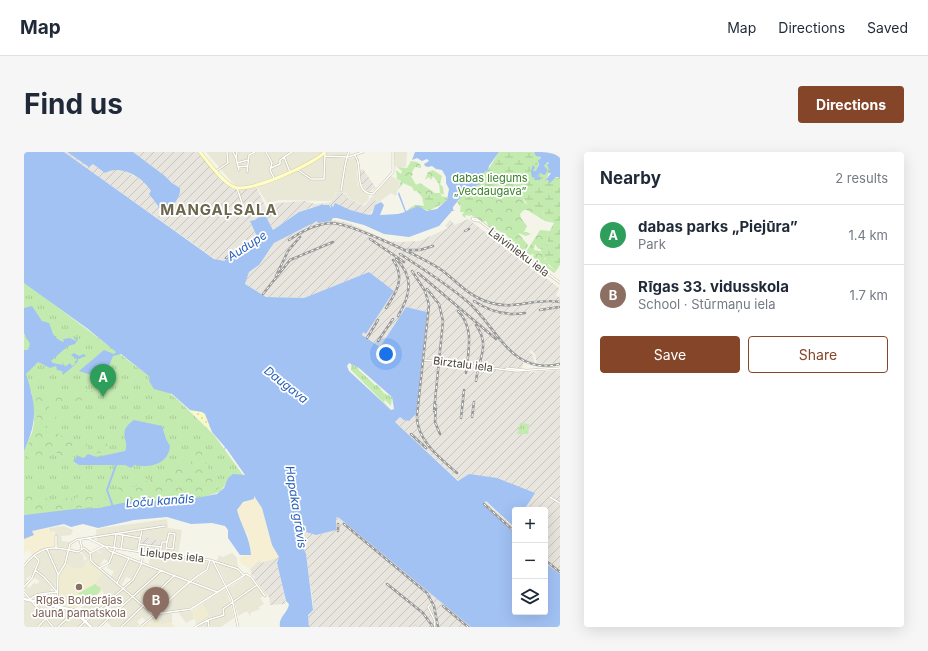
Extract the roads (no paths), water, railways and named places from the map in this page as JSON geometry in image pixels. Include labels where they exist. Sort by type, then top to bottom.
[{"type":"main road","points":[[200,152],[217,172],[237,188],[254,186],[290,172],[325,154]]},
{"type":"street","points":[[214,177],[217,172],[228,163],[227,152]]},
{"type":"street","points":[[233,152],[239,170]]},
{"type":"street","points":[[236,158],[237,152]]},
{"type":"street","points":[[248,172],[247,166],[249,155],[255,152]]},
{"type":"street","points":[[266,152],[272,164],[271,168],[274,178]]},
{"type":"street","points":[[271,168],[280,164],[280,160],[292,152]]},
{"type":"street","points":[[341,192],[346,157],[349,152]]},
{"type":"street","points":[[296,169],[311,179],[324,179],[325,154],[346,157],[355,156],[363,152]]},
{"type":"street","points":[[355,156],[358,161],[359,183],[371,194],[374,193],[393,172],[393,152]]},
{"type":"street","points":[[284,157],[290,172]]},
{"type":"street","points":[[237,163],[248,160]]},
{"type":"street","points":[[238,167],[247,166]]},
{"type":"street","points":[[237,188],[242,203]]},
{"type":"street","name":"Laivinieku iela","points":[[478,221],[560,283]]},
{"type":"street","name":"Birztalu iela","points":[[424,360],[501,369],[526,370],[560,368]]},
{"type":"street","points":[[550,497],[559,502]]},
{"type":"street","points":[[58,575],[65,564],[71,542],[80,539],[165,526]]},
{"type":"street","points":[[138,552],[142,530]]},
{"type":"street","points":[[129,536],[130,531]]},
{"type":"street","points":[[116,533],[140,538]]},
{"type":"street","points":[[99,568],[109,563],[115,548],[116,533]]},
{"type":"street","points":[[165,556],[166,548],[167,542],[169,533],[175,534],[173,549],[166,548]]},
{"type":"street","points":[[121,549],[123,535]]},
{"type":"street","points":[[56,536],[56,547]]},
{"type":"street","name":"Lielupes iela","points":[[88,538],[105,546],[115,548],[180,558],[200,558],[213,561],[233,602],[238,627]]},
{"type":"street","points":[[80,539],[82,548]]},
{"type":"street","points":[[160,555],[163,542],[167,542]]},
{"type":"street","points":[[139,544],[161,547]]},
{"type":"street","points":[[90,553],[105,546],[114,552],[192,581],[217,592]]},
{"type":"street","points":[[24,566],[34,555],[47,548],[56,547],[78,552],[82,548]]},
{"type":"street","points":[[38,627],[57,605],[58,575],[47,548]]},
{"type":"street","points":[[82,548],[86,549],[90,553],[91,560],[99,568],[154,615]]},
{"type":"street","points":[[79,627],[134,578],[143,553]]},
{"type":"street","points":[[24,587],[32,578],[39,561],[34,555]]},
{"type":"street","points":[[117,583],[129,558]]},
{"type":"street","points":[[161,613],[165,605],[207,570],[210,560]]},
{"type":"street","points":[[213,561],[238,569],[244,576]]},
{"type":"street","points":[[34,570],[44,577],[57,592]]},
{"type":"street","points":[[99,627],[162,570]]},
{"type":"street","points":[[120,627],[175,575]]},
{"type":"street","points":[[141,627],[154,615],[191,609],[244,576],[249,575],[265,596]]},
{"type":"street","points":[[195,627],[208,620],[224,615],[222,609],[257,585]]},
{"type":"street","points":[[24,592],[53,627]]},
{"type":"street","points":[[30,600],[38,594],[57,592]]},
{"type":"street","points":[[24,599],[57,605],[74,611],[91,627]]},
{"type":"street","points":[[432,603],[428,607],[435,621],[434,627]]},
{"type":"street","points":[[58,627],[74,611]]},
{"type":"street","points":[[208,620],[209,627]]},
{"type":"water","points":[[24,152],[64,152],[214,259],[224,261],[258,239],[250,221],[265,215],[273,230],[299,212],[321,205],[329,205],[331,208],[331,205],[333,207],[335,203],[350,210],[369,215],[372,214],[375,205],[381,202],[384,205],[380,215],[398,214],[405,212],[398,194],[399,192],[406,211],[418,206],[427,211],[437,209],[447,200],[449,189],[446,183],[446,177],[442,170],[436,169],[432,166],[425,166],[424,164],[429,161],[427,159],[422,161],[417,158],[412,160],[415,152],[499,152],[489,166],[488,170],[482,174],[481,184],[468,188],[453,207],[453,210],[455,211],[452,211],[439,226],[409,237],[384,234],[364,225],[337,218],[333,218],[331,221],[318,223],[317,221],[274,243],[259,265],[249,272],[245,284],[266,297],[304,298],[369,272],[394,291],[366,334],[363,332],[362,335],[380,347],[406,307],[427,312],[416,414],[409,421],[400,417],[395,422],[458,481],[469,474],[497,478],[535,493],[526,507],[512,507],[512,525],[486,501],[483,504],[512,531],[512,615],[548,615],[548,565],[560,574],[560,627],[471,627],[338,517],[336,518],[336,530],[316,535],[299,530],[301,543],[306,554],[313,610],[308,615],[309,627],[280,627],[280,620],[289,604],[286,601],[277,563],[279,557],[272,545],[262,508],[254,496],[254,499],[243,502],[237,510],[249,543],[251,555],[240,555],[228,538],[228,530],[225,526],[212,523],[191,524],[167,517],[134,520],[98,528],[83,524],[71,527],[64,524],[32,531],[34,535],[24,539],[24,515],[75,509],[99,508],[146,500],[170,502],[191,499],[217,494],[224,488],[228,478],[233,474],[245,475],[226,448],[224,450],[225,447],[212,432],[205,414],[190,410],[172,394],[154,389],[149,381],[150,377],[121,354],[113,356],[107,371],[107,380],[79,371],[104,350],[114,354],[116,352],[88,329],[24,283]],"holes":[[[349,363],[359,368],[392,397],[394,409],[391,410],[349,371],[347,366]]]},
{"type":"water","points":[[67,152],[133,152],[180,188],[179,195],[171,207],[166,211],[162,211],[149,194],[151,191],[143,181],[131,173],[117,170],[105,173],[93,164],[89,167]]},
{"type":"water","points":[[534,152],[552,153],[558,156],[560,158],[560,177],[556,177],[550,183],[548,180],[545,181],[551,173],[548,173],[550,170],[547,165],[549,163],[547,162],[544,166],[547,169],[546,174],[544,175],[540,173],[537,176],[541,178],[540,180],[534,180],[535,177],[533,178],[531,175],[532,168],[533,165],[535,167],[533,171],[536,171],[539,164],[538,161],[541,157],[536,156]]},
{"type":"water","points":[[32,306],[42,321],[49,323],[57,339],[64,342],[63,339],[70,338],[76,341],[75,337],[78,339],[75,344],[68,346],[51,361],[53,363],[63,365],[62,361],[65,367],[70,363],[72,366],[77,363],[63,375],[62,371],[57,370],[56,366],[50,368],[38,362],[26,374],[32,395],[34,412],[32,430],[24,451],[24,350],[28,350],[30,344],[24,333],[24,308]]},
{"type":"water","points":[[74,353],[79,356],[84,354],[86,356],[78,359],[77,363],[74,363],[77,359],[71,355]]},
{"type":"water","points":[[134,420],[162,426],[170,446],[169,452],[162,461],[157,464],[146,466],[134,465],[131,468],[125,465],[79,465],[73,461],[77,456],[84,458],[88,454],[97,457],[125,451],[126,428]]},
{"type":"waterway","points":[[113,507],[107,490],[116,465]]},
{"type":"railway","points":[[289,240],[314,226],[331,223],[341,225],[388,242],[421,258],[443,271],[473,295],[485,301],[505,305],[541,301],[560,302]]},
{"type":"railway","points":[[465,231],[469,229]]},
{"type":"railway","points":[[276,276],[288,251],[300,237]]},
{"type":"railway","points":[[226,258],[254,239]]},
{"type":"railway","points":[[370,239],[404,262]]},
{"type":"railway","points":[[263,294],[290,260],[333,242]]},
{"type":"railway","points":[[406,250],[420,250],[433,246]]},
{"type":"railway","points":[[400,254],[468,302],[517,357],[529,363],[543,366],[560,364]]},
{"type":"railway","points":[[396,259],[406,273],[409,287],[408,294],[398,316]]},
{"type":"railway","points":[[386,308],[396,291],[399,279],[399,273],[393,260]]},
{"type":"railway","points":[[412,271],[425,291],[429,305],[417,415],[418,424],[420,432],[430,448],[457,473]]},
{"type":"railway","points":[[418,273],[496,339]]},
{"type":"railway","points":[[427,289],[439,304],[443,321],[434,411]]},
{"type":"railway","points":[[474,301],[486,308],[498,312],[511,314],[525,313]]},
{"type":"railway","points":[[540,310],[559,307]]},
{"type":"railway","points":[[458,311],[467,325],[469,333],[466,373]]},
{"type":"railway","points":[[378,341],[393,319]]},
{"type":"railway","points":[[367,338],[378,320]]},
{"type":"railway","points":[[476,325],[483,340],[483,346],[476,381]]},
{"type":"railway","points":[[461,418],[464,390]]},
{"type":"railway","points":[[472,417],[474,402]]},
{"type":"railway","points":[[436,405],[435,422],[440,434]]},
{"type":"railway","points":[[411,434],[426,448]]},
{"type":"railway","points":[[484,504],[512,529]]},
{"type":"railway","points":[[338,524],[338,531]]},
{"type":"railway","points":[[344,524],[427,593],[434,606],[438,627]]},
{"type":"railway","points":[[548,562],[560,572]]},
{"type":"railway","points":[[387,584],[423,613],[433,627]]},
{"type":"railway","points":[[443,606],[468,627]]},
{"type":"place","name":"dabas parks „Piejūra”","points":[[103,397]]},
{"type":"place","name":"Rīgas Bolderājas Jaunā pamatskola","points":[[79,587]]},
{"type":"place","name":"Rīgas 33. vidusskola","points":[[156,620]]},
{"type":"district","name":"MANGAĻSALA","points":[[219,210]]},
{"type":"park label","name":"dabas liegums „Vecdaugava”","points":[[490,184]]},
{"type":"water label","name":"Audupe","points":[[247,246]]},
{"type":"water label","name":"Daugava","points":[[286,385]]},
{"type":"water label","name":"Loču kanāls","points":[[160,501]]},
{"type":"water label","name":"Hapaka grāvis","points":[[296,507]]}]
